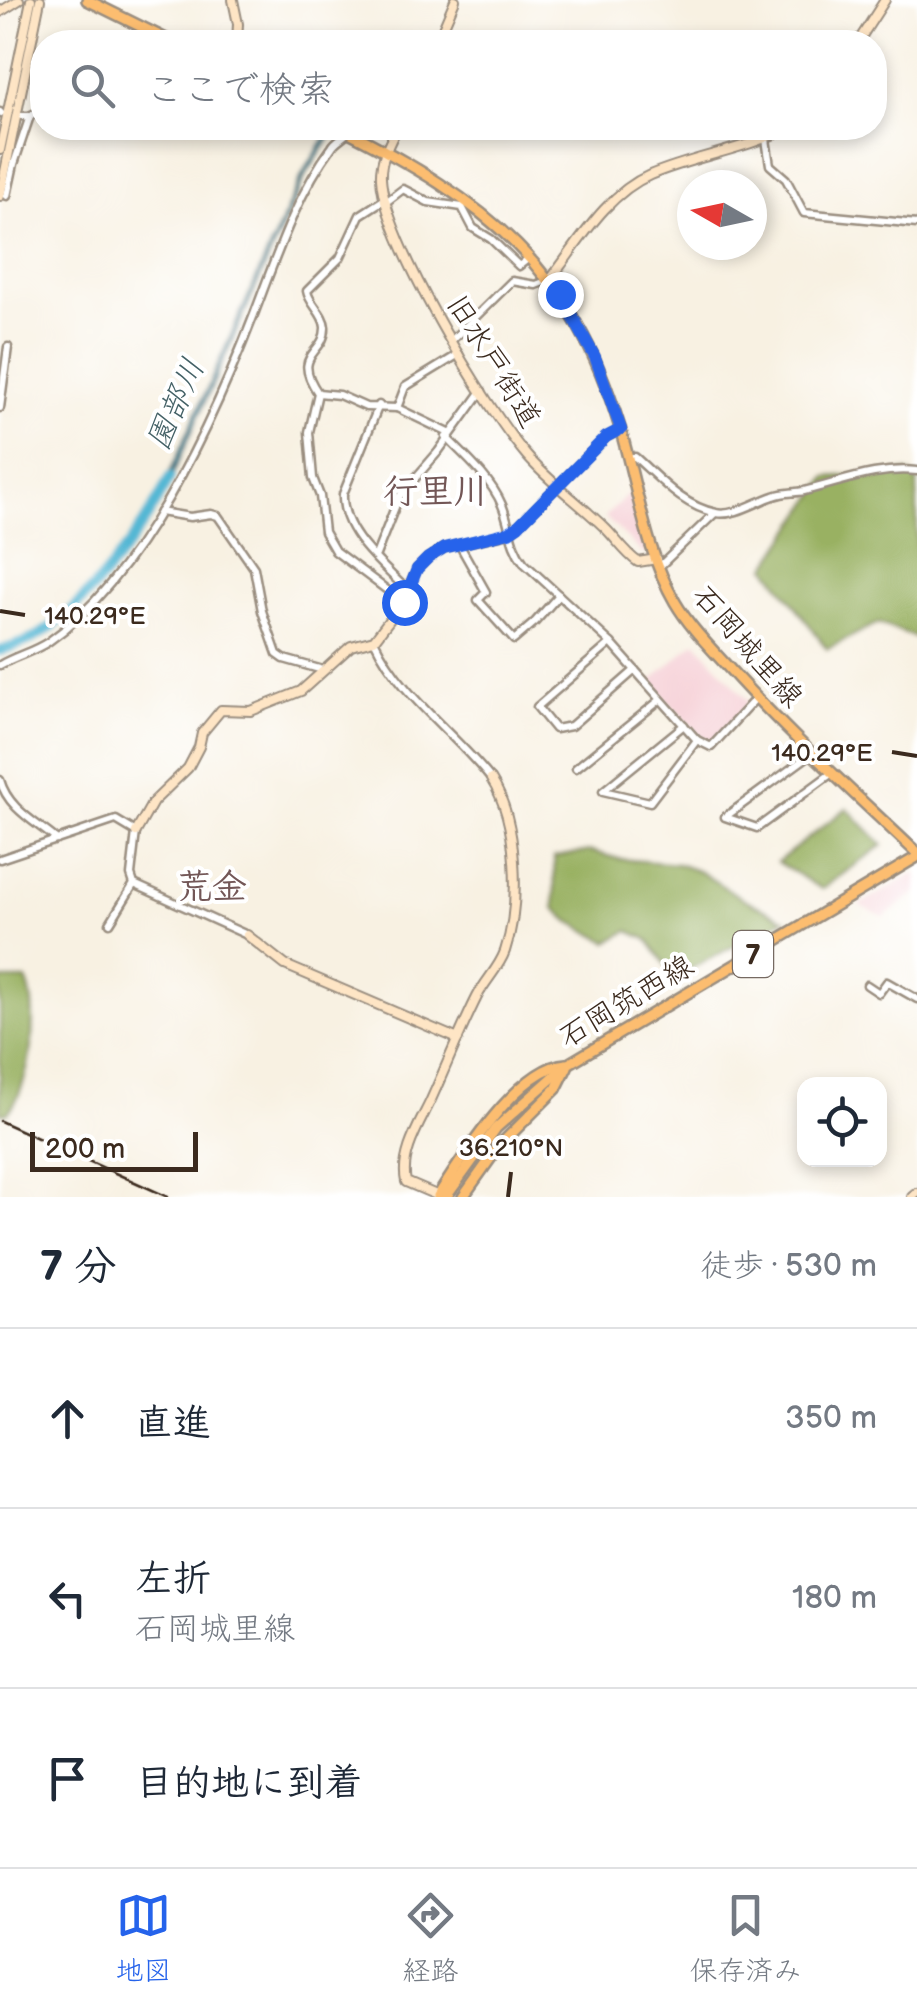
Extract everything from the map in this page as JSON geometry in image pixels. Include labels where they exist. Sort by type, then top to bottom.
[{"type":"main road","points":[[87,0],[148,30]]},
{"type":"main road","name":"石岡城里線","points":[[366,140],[470,202],[550,280],[595,357],[621,429],[658,563],[688,623],[811,754],[917,855]]},
{"type":"main road","name":"石岡筑西線","points":[[442,1195],[496,1128],[568,1064],[917,855]]},
{"type":"main road","points":[[463,1197],[500,1145],[556,1090],[568,1064]]},
{"type":"street","points":[[0,12],[19,0]]},
{"type":"street","points":[[0,150],[30,0]]},
{"type":"street","points":[[34,30],[40,0]]},
{"type":"street","points":[[233,0],[238,30]]},
{"type":"street","points":[[442,30],[455,0]]},
{"type":"street","points":[[866,30],[886,0]]},
{"type":"street","points":[[4,196],[30,54]]},
{"type":"street","points":[[4,196],[26,116],[30,114]]},
{"type":"street","points":[[0,664],[48,642],[86,610],[112,585],[160,512],[229,376],[268,276],[315,174],[336,140]]},
{"type":"street","name":"旧水戸街道","points":[[391,140],[381,174],[385,200],[405,250],[458,354],[527,457],[630,556],[638,562],[658,563]]},
{"type":"street","points":[[512,281],[536,285],[550,280],[601,213],[626,189],[648,176],[763,140]]},
{"type":"street","points":[[766,140],[770,164],[786,179],[804,213],[917,224]]},
{"type":"street","points":[[404,602],[335,550],[324,532],[309,432],[318,393],[307,376],[308,357],[324,334],[325,325],[307,291],[340,258],[360,215],[403,189],[428,202],[462,207],[473,228],[520,266]]},
{"type":"street","points":[[451,340],[512,281],[530,257]]},
{"type":"street","points":[[0,408],[8,347]]},
{"type":"street","points":[[398,408],[405,387],[458,354]]},
{"type":"street","points":[[376,557],[399,497],[482,391]]},
{"type":"street","points":[[318,393],[340,395],[366,407],[398,408],[448,436],[496,492],[504,508],[512,548],[611,643],[697,740],[711,747],[756,698]]},
{"type":"street","points":[[379,405],[343,494],[342,508],[350,525],[408,591]]},
{"type":"street","points":[[458,1039],[285,965],[246,935],[134,884],[130,875],[136,832],[153,802],[188,768],[202,733],[221,710],[252,711],[300,691],[351,646],[374,640],[404,602],[417,569],[428,558],[444,548],[509,532],[606,437],[621,429]]},
{"type":"street","points":[[628,456],[635,456],[682,500],[722,514],[750,508],[777,494],[807,490],[847,477],[917,471]]},
{"type":"street","points":[[160,512],[218,516],[254,568],[262,611],[277,654],[323,670]]},
{"type":"street","points":[[658,563],[715,513]]},
{"type":"street","points":[[459,544],[486,592],[478,600],[514,640],[559,595]]},
{"type":"street","points":[[374,640],[410,695],[448,730],[491,779],[511,823],[510,926],[505,951],[478,993],[418,1126],[404,1171],[406,1182],[412,1187],[442,1195]]},
{"type":"street","points":[[611,643],[537,708],[555,728],[571,726],[635,670]]},
{"type":"street","points":[[576,768],[661,699]]},
{"type":"street","points":[[684,725],[603,792],[650,802],[697,740]]},
{"type":"street","points":[[811,754],[725,817],[758,828],[832,773]]},
{"type":"street","points":[[0,780],[15,808],[57,840]]},
{"type":"street","points":[[0,859],[116,820],[136,832]]},
{"type":"street","points":[[110,923],[134,884]]},
{"type":"street","points":[[867,985],[879,993],[887,982],[917,998]]},
{"type":"shaded area","points":[[633,490],[648,549],[643,554],[605,517]]},
{"type":"shaded area","points":[[696,641],[749,702],[710,745],[649,683]]},
{"type":"shaded area","points":[[917,875],[917,892],[884,917],[859,905]]},
{"type":"green space","points":[[906,472],[917,477],[917,638],[878,623],[827,649],[767,567],[827,477]]},
{"type":"green space","points":[[847,808],[883,845],[822,889],[777,862]]},
{"type":"green space","points":[[591,851],[619,859],[678,864],[785,919],[675,977],[647,939],[629,931],[608,942],[569,921],[555,908],[554,857]]},
{"type":"green space","points":[[0,980],[26,980],[33,1010],[27,1069],[7,1113],[0,1113]]},
{"type":"water","points":[[324,140],[328,140],[305,176],[167,487],[164,486],[303,174]]},
{"type":"waterway","name":"園部川","points":[[0,651],[36,637],[75,607],[130,543],[170,477]]},
{"type":"railway","points":[[0,1121],[168,1197]]},
{"type":"district","name":"行里川","points":[[436,491]]},
{"type":"district","name":"荒金","points":[[212,886]]},
{"type":"route","points":[[404,602],[417,569],[428,558],[444,548],[509,532],[518,526],[606,437],[621,429],[595,357],[560,294]]}]
